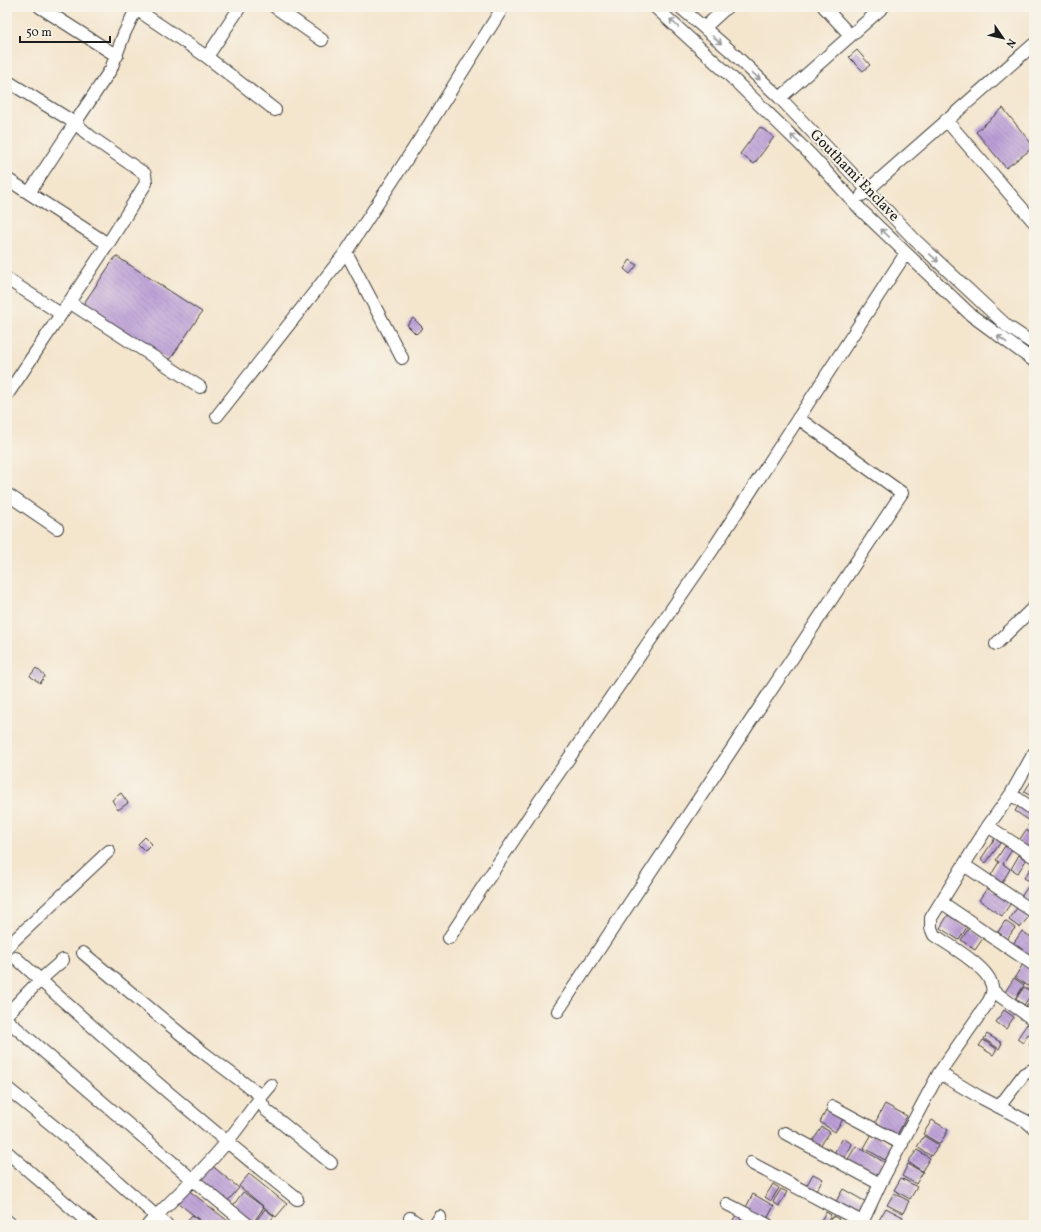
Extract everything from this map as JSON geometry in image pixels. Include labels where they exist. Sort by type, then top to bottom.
[{"type":"street","points":[[40,7],[117,56]]},
{"type":"street","points":[[207,57],[240,7]]},
{"type":"street","points":[[275,7],[322,40]]},
{"type":"street","points":[[217,416],[347,250],[430,125],[503,7]]},
{"type":"street","name":"Gouthami Enclave","points":[[655,7],[727,73],[811,155],[854,202],[970,315],[1034,362]]},
{"type":"street","name":"Gouthami Enclave","points":[[680,7],[780,98],[915,240],[1007,326],[1034,344]]},
{"type":"street","points":[[704,28],[727,7]]},
{"type":"street","points":[[824,7],[850,35]]},
{"type":"street","points":[[780,98],[883,7]]},
{"type":"street","points":[[29,193],[111,70],[124,34],[137,8],[207,57],[275,110]]},
{"type":"street","points":[[854,202],[1034,44]]},
{"type":"street","points":[[7,81],[75,123],[91,137],[145,174],[146,183],[108,244],[8,391]]},
{"type":"street","points":[[946,120],[1034,222]]},
{"type":"street","points":[[7,179],[108,244]]},
{"type":"street","points":[[347,250],[402,358]]},
{"type":"street","points":[[449,938],[538,803],[713,549],[906,253]]},
{"type":"street","points":[[7,279],[61,314]]},
{"type":"street","points":[[69,302],[200,387]]},
{"type":"street","points":[[558,1011],[902,492],[798,418]]},
{"type":"street","points":[[7,494],[57,528]]},
{"type":"street","points":[[996,644],[1034,607]]},
{"type":"street","points":[[751,1163],[861,1224],[880,1184],[940,1073],[989,1001],[993,992],[992,983],[982,969],[934,935],[931,928],[931,918],[988,826],[1011,794],[1033,759]]},
{"type":"street","points":[[1011,794],[1034,810]]},
{"type":"street","points":[[988,826],[1034,857]]},
{"type":"street","points":[[7,947],[19,938],[110,851]]},
{"type":"street","points":[[964,865],[1034,912]]},
{"type":"street","points":[[941,902],[1034,965]]},
{"type":"street","points":[[83,953],[200,1050],[260,1097],[266,1110],[331,1163]]},
{"type":"street","points":[[16,958],[226,1143],[298,1200]]},
{"type":"street","points":[[7,1014],[40,980],[63,960]]},
{"type":"street","points":[[993,992],[1034,1020]]},
{"type":"street","points":[[7,1020],[193,1180],[248,1225]]},
{"type":"street","points":[[999,1107],[1024,1074],[1034,1069]]},
{"type":"street","points":[[940,1073],[1026,1121],[1034,1128]]},
{"type":"street","points":[[152,1221],[193,1180],[226,1143],[260,1097],[271,1085]]},
{"type":"street","points":[[7,1088],[79,1147],[152,1221],[167,1225]]},
{"type":"street","points":[[832,1107],[902,1144]]},
{"type":"street","points":[[785,1133],[880,1184]]},
{"type":"street","points":[[7,1152],[91,1225]]},
{"type":"street","points":[[727,1204],[768,1225]]},
{"type":"street","points":[[7,1221],[12,1225]]},
{"type":"building","points":[[857,50],[870,65],[863,71],[849,57]]},
{"type":"building","points":[[1003,108],[1034,147],[1006,168],[976,132]]},
{"type":"building","points":[[760,127],[774,137],[754,164],[740,154]]},
{"type":"building","points":[[116,256],[202,312],[169,361],[82,306]]},
{"type":"building","points":[[630,260],[637,265],[630,274],[624,269]]},
{"type":"building","points":[[413,318],[423,328],[416,334],[407,325]]},
{"type":"building","points":[[36,668],[45,676],[40,683],[30,676]]},
{"type":"building","points":[[1034,777],[1034,791],[1031,796],[1024,792]]},
{"type":"building","points":[[121,793],[128,803],[118,810],[112,800]]},
{"type":"building","points":[[1020,803],[1034,815],[1030,821],[1015,811]]},
{"type":"building","points":[[1034,817],[1034,830],[1028,826]]},
{"type":"building","points":[[1026,830],[1034,835],[1034,844],[1030,850],[1018,842]]},
{"type":"building","points":[[145,837],[152,844],[145,851],[138,844]]},
{"type":"building","points":[[995,838],[1001,842],[986,863],[981,859]]},
{"type":"building","points":[[1005,846],[1012,850],[1003,864],[1010,869],[1002,883],[991,875],[999,862],[996,860]]},
{"type":"building","points":[[1019,855],[1026,860],[1018,873],[1011,869]]},
{"type":"building","points":[[1033,865],[1034,879],[1031,882],[1024,878]]},
{"type":"building","points":[[1031,882],[1034,884],[1034,906],[1021,897]]},
{"type":"building","points":[[988,887],[1011,903],[1002,916],[979,900]]},
{"type":"building","points":[[1017,908],[1029,916],[1020,928],[1009,920]]},
{"type":"building","points":[[948,915],[967,927],[959,940],[940,928]]},
{"type":"building","points":[[1005,921],[1015,928],[1007,939],[998,932]]},
{"type":"building","points":[[969,928],[983,938],[975,950],[961,940]]},
{"type":"building","points":[[1022,931],[1034,939],[1034,962],[1011,947]]},
{"type":"building","points":[[1023,964],[1034,972],[1031,980],[1034,983],[1034,990],[1015,977]]},
{"type":"building","points":[[1014,978],[1024,985],[1015,999],[1005,992]]},
{"type":"building","points":[[1024,987],[1033,992],[1024,1005],[1016,999]]},
{"type":"building","points":[[1034,995],[1034,1015],[1025,1009]]},
{"type":"building","points":[[1004,1010],[1014,1017],[1006,1029],[996,1022]]},
{"type":"building","points":[[1027,1024],[1034,1029],[1034,1033],[1032,1036],[1028,1034],[1023,1043],[1017,1039]]},
{"type":"building","points":[[987,1034],[1002,1043],[999,1049],[984,1039]]},
{"type":"building","points":[[1034,1037],[1034,1048],[1029,1045]]},
{"type":"building","points":[[983,1040],[997,1049],[993,1055],[979,1046]]},
{"type":"building","points":[[885,1104],[907,1116],[897,1135],[875,1123]]},
{"type":"building","points":[[827,1109],[843,1119],[835,1132],[820,1122]]},
{"type":"building","points":[[932,1120],[948,1130],[940,1144],[923,1134]]},
{"type":"building","points":[[822,1127],[830,1132],[819,1147],[812,1142]]},
{"type":"building","points":[[872,1134],[893,1147],[885,1160],[864,1148]]},
{"type":"building","points":[[924,1136],[939,1145],[931,1156],[917,1147]]},
{"type":"building","points":[[843,1138],[852,1144],[844,1159],[834,1153]]},
{"type":"building","points":[[856,1146],[886,1163],[878,1177],[847,1161]]},
{"type":"building","points":[[917,1150],[930,1158],[922,1171],[908,1162]]},
{"type":"building","points":[[210,1164],[239,1188],[226,1203],[197,1178]]},
{"type":"building","points":[[908,1164],[923,1172],[916,1184],[902,1176]]},
{"type":"building","points":[[249,1174],[287,1204],[276,1217],[239,1186]]},
{"type":"building","points":[[813,1174],[823,1179],[813,1195],[804,1190]]},
{"type":"building","points":[[901,1178],[917,1187],[910,1199],[894,1190]]},
{"type":"building","points":[[773,1184],[779,1188],[771,1201],[765,1197]]},
{"type":"building","points":[[187,1189],[233,1225],[206,1225],[177,1202]]},
{"type":"building","points":[[781,1189],[787,1192],[779,1206],[773,1202]]},
{"type":"building","points":[[843,1189],[866,1202],[857,1218],[834,1205]]},
{"type":"building","points":[[243,1192],[264,1207],[253,1223],[232,1207]]},
{"type":"building","points":[[894,1193],[909,1201],[903,1213],[887,1205]]},
{"type":"building","points":[[753,1194],[774,1206],[766,1221],[745,1209]]},
{"type":"building","points":[[886,1208],[903,1217],[898,1225],[889,1225],[879,1220]]},
{"type":"building","points":[[265,1209],[274,1216],[267,1225],[254,1224]]},
{"type":"building","points":[[826,1212],[831,1215],[826,1225],[818,1225]]},
{"type":"building","points":[[192,1215],[204,1225],[183,1225]]},
{"type":"building","points":[[736,1215],[746,1221],[744,1225],[730,1225]]},
{"type":"building","points":[[833,1216],[839,1219],[835,1225],[828,1225]]}]
